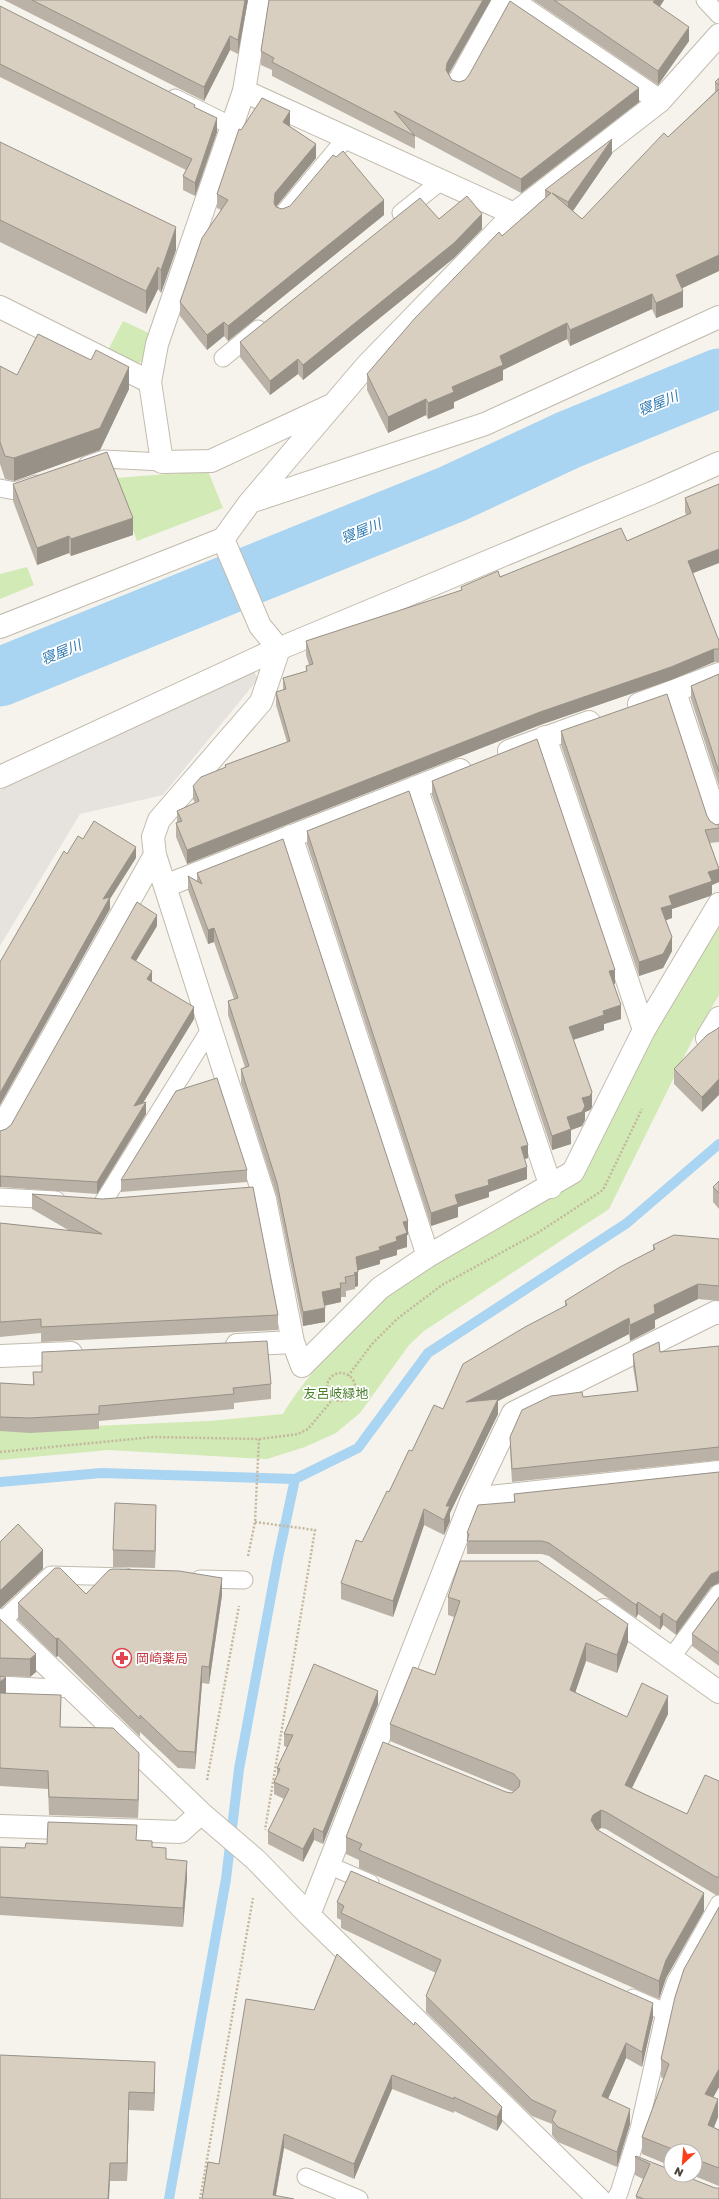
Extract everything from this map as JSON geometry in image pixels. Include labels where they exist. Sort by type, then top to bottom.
[{"type":"street","points":[[258,0],[244,91],[157,344],[150,382],[162,462],[211,461],[334,404]]},
{"type":"street","points":[[458,83],[504,0]]},
{"type":"street","points":[[511,0],[660,101]]},
{"type":"street","points":[[0,627],[227,548],[250,502],[367,365],[514,214],[660,101],[719,35]]},
{"type":"street","points":[[244,91],[514,214]]},
{"type":"street","points":[[0,307],[150,382]]},
{"type":"street","points":[[250,502],[485,424],[719,317]]},
{"type":"street","points":[[0,777],[279,649],[652,493],[719,463]]},
{"type":"street","points":[[227,548],[260,626],[279,649]]},
{"type":"street","points":[[279,649],[261,702],[160,820],[153,837],[155,855],[211,1028],[293,1342],[302,1366],[380,1288],[428,1256],[551,1187],[573,1172],[644,1030],[719,904]]},
{"type":"street","points":[[165,886],[545,737],[675,692],[719,674]]},
{"type":"street","points":[[675,692],[719,826]]},
{"type":"street","points":[[545,737],[644,1030]]},
{"type":"street","points":[[416,787],[551,1187]]},
{"type":"street","points":[[291,836],[428,1256]]},
{"type":"street","points":[[0,1130],[155,855]]},
{"type":"street","points":[[708,1038],[719,1018]]},
{"type":"street","points":[[309,1915],[328,1865],[382,1749],[445,1566],[472,1499],[513,1413],[716,1312],[719,1313]]},
{"type":"street","points":[[214,1346],[293,1342]]},
{"type":"street","points":[[0,1356],[87,1352]]},
{"type":"street","points":[[472,1499],[719,1472]]},
{"type":"street","points":[[445,1566],[467,1566]]},
{"type":"street","points":[[588,1598],[719,1692]]},
{"type":"street","points":[[1,1620],[205,1817],[256,1860],[309,1915],[599,2199]]},
{"type":"street","points":[[0,1826],[180,1832],[205,1817]]},
{"type":"lane","points":[[705,0],[719,16]]},
{"type":"lane","points":[[161,91],[232,126]]},
{"type":"lane","points":[[283,214],[346,138]]},
{"type":"lane","points":[[386,225],[441,181]]},
{"type":"lane","points":[[223,358],[271,318]]},
{"type":"lane","points":[[74,470],[104,459],[162,462]]},
{"type":"lane","points":[[0,488],[15,491],[52,478]]},
{"type":"lane","points":[[86,1203],[211,1028]]},
{"type":"lane","points":[[0,1197],[86,1203],[125,1202]]},
{"type":"lane","points":[[1,1620],[51,1575],[144,1578]]},
{"type":"lane","points":[[182,1579],[244,1580]]},
{"type":"lane","points":[[671,1658],[719,1593]]},
{"type":"lane","points":[[0,1685],[73,1689]]},
{"type":"lane","points":[[328,1865],[387,1891]]},
{"type":"lane","points":[[615,2199],[636,2163],[639,2129],[665,2012],[675,1983],[713,1903]]},
{"type":"lane","points":[[621,1993],[665,2012]]},
{"type":"lane","points":[[306,2177],[359,2199]]},
{"type":"path","points":[[341,1373],[353,1380],[355,1388],[352,1395],[347,1399],[340,1401],[333,1399],[328,1393],[327,1386],[329,1379],[334,1375],[341,1373]]},
{"type":"path","points":[[0,1452],[153,1437],[259,1439],[298,1434],[308,1429],[333,1399]]},
{"type":"path","points":[[205,1817],[255,1522],[259,1439]]},
{"type":"path","points":[[255,1522],[309,1529]]},
{"type":"shaded area","points":[[253,670],[258,679],[163,795],[80,814],[0,946],[0,790]]},
{"type":"green space","points":[[123,321],[153,335],[148,359],[134,365],[107,352]]},
{"type":"green space","points":[[208,471],[223,508],[137,541],[115,478]]},
{"type":"green space","points":[[27,567],[34,585],[0,599],[0,574]]},
{"type":"green space","name":"友呂岐緑地","points":[[719,917],[719,995],[693,1039],[609,1209],[424,1331],[409,1345],[360,1413],[336,1433],[305,1447],[267,1459],[108,1450],[0,1460],[0,1430],[209,1421],[283,1414],[310,1375],[346,1334],[386,1297],[406,1281],[443,1258],[519,1217],[574,1182],[679,983]]},
{"type":"building","points":[[32,0],[245,0],[238,40],[230,36],[204,87]]},
{"type":"building","points":[[269,0],[483,0],[447,63],[446,70],[452,80],[459,82],[465,80],[469,75],[510,1],[639,88],[521,179],[394,111],[415,136],[272,62],[274,58],[261,51]]},
{"type":"building","points":[[554,0],[655,0],[653,2],[689,27],[658,71]]},
{"type":"building","points":[[0,6],[195,105],[194,107],[217,118],[195,183],[183,176],[192,159],[0,64]]},
{"type":"building","points":[[719,78],[719,85],[715,82]]},
{"type":"building","points":[[719,89],[719,255],[676,275],[683,291],[656,303],[652,294],[570,330],[567,323],[500,356],[503,365],[452,387],[454,392],[428,403],[426,399],[388,417],[367,374],[415,318],[499,232],[502,236],[551,193],[545,190],[612,139],[568,202],[552,193],[582,219],[664,133],[668,137]]},
{"type":"building","points":[[262,98],[290,111],[283,122],[316,144],[275,193],[274,203],[276,207],[282,209],[290,206],[333,155],[336,157],[343,151],[384,200],[228,326],[224,322],[207,335],[180,302],[202,238],[228,200],[217,194],[239,129],[241,130]]},
{"type":"building","points":[[0,142],[176,227],[161,270],[158,267],[146,291],[0,220]]},
{"type":"building","points":[[467,196],[482,214],[454,243],[303,365],[298,359],[270,381],[240,342],[420,198],[439,219]]},
{"type":"building","points":[[38,334],[91,360],[96,350],[129,367],[100,428],[14,458],[5,456],[0,442],[0,366],[17,375]]},
{"type":"building","points":[[107,452],[133,518],[71,539],[69,536],[37,548],[13,484]]},
{"type":"building","points":[[719,484],[719,549],[688,561],[719,641],[719,649],[714,649],[671,667],[540,712],[187,850],[176,823],[182,821],[177,811],[199,801],[193,786],[201,777],[226,767],[225,765],[290,741],[276,692],[286,689],[283,678],[307,671],[306,666],[313,664],[306,641],[462,590],[461,587],[498,571],[500,577],[621,528],[627,541],[691,513],[685,498]]},
{"type":"building","points":[[719,674],[719,772],[691,686]]},
{"type":"building","points":[[667,694],[707,816],[710,821],[716,825],[719,824],[719,828],[705,830],[719,869],[708,872],[712,881],[669,896],[672,905],[661,908],[672,937],[663,954],[639,962],[561,731]]},
{"type":"building","points":[[537,739],[615,970],[609,971],[621,1005],[603,1011],[604,1015],[569,1027],[592,1092],[590,1096],[582,1098],[585,1106],[582,1112],[567,1117],[571,1129],[552,1136],[432,781]]},
{"type":"building","points":[[409,791],[528,1145],[521,1147],[527,1167],[488,1180],[489,1185],[455,1195],[458,1204],[431,1213],[307,831]]},
{"type":"building","points":[[94,821],[136,847],[103,899],[110,897],[0,1093],[0,962],[64,851],[67,854],[78,836],[83,839]]},
{"type":"building","points":[[283,839],[408,1221],[403,1222],[407,1233],[396,1237],[397,1241],[379,1247],[380,1250],[356,1257],[358,1272],[354,1273],[355,1275],[345,1277],[346,1283],[340,1283],[341,1288],[322,1292],[325,1308],[303,1312],[277,1183],[241,1069],[249,1066],[228,1001],[238,998],[214,928],[208,930],[188,876],[202,884],[197,873]]},
{"type":"building","points":[[137,902],[157,915],[131,958],[152,971],[147,979],[194,1007],[134,1106],[146,1102],[97,1182],[0,1176],[0,1131],[11,1125]]},
{"type":"building","points":[[719,1027],[719,1079],[702,1097],[674,1069],[707,1035]]},
{"type":"building","points":[[217,1078],[247,1170],[121,1180],[176,1091]]},
{"type":"building","points":[[719,1181],[719,1193],[713,1187]]},
{"type":"building","points":[[253,1187],[278,1315],[41,1327],[41,1319],[0,1322],[0,1223],[102,1234],[32,1194],[103,1199]]},
{"type":"building","points":[[674,1235],[719,1239],[719,1286],[698,1284],[654,1305],[655,1313],[630,1325],[629,1318],[466,1402],[498,1399],[446,1506],[450,1506],[444,1520],[424,1509],[393,1601],[341,1583],[356,1540],[362,1542],[387,1491],[389,1492],[409,1450],[412,1451],[434,1405],[443,1409],[463,1364],[525,1327],[567,1305],[565,1301],[620,1267],[655,1249],[653,1245]]},
{"type":"building","points":[[267,1341],[271,1384],[233,1388],[234,1394],[99,1406],[99,1414],[30,1418],[0,1417],[0,1383],[34,1385],[33,1372],[42,1372],[42,1352]]},
{"type":"building","points":[[659,1342],[660,1352],[719,1346],[719,1447],[512,1469],[510,1437],[522,1410],[551,1396],[582,1392],[583,1397],[638,1391],[633,1354]]},
{"type":"building","points":[[719,1472],[719,1571],[711,1574],[676,1622],[663,1613],[660,1617],[638,1602],[636,1605],[549,1543],[542,1541],[467,1541],[469,1534],[467,1533],[478,1505],[515,1502],[514,1494]]},
{"type":"building","points":[[115,1503],[156,1505],[155,1551],[113,1550]]},
{"type":"building","points":[[18,1524],[43,1550],[0,1590],[0,1542]]},
{"type":"building","points":[[460,1561],[538,1561],[628,1624],[617,1655],[586,1643],[570,1690],[627,1717],[642,1683],[668,1696],[625,1785],[687,1814],[705,1775],[719,1781],[719,1877],[716,1877],[606,1812],[601,1810],[593,1815],[591,1820],[596,1829],[704,1893],[666,1960],[659,1981],[359,1850],[362,1844],[346,1837],[383,1742],[506,1792],[512,1793],[519,1787],[520,1781],[514,1774],[390,1724],[413,1667],[435,1675],[460,1601],[448,1597]]},
{"type":"building","points":[[55,1568],[60,1568],[86,1594],[109,1570],[113,1569],[179,1571],[222,1578],[209,1667],[202,1666],[195,1752],[178,1751],[140,1715],[140,1719],[58,1638],[56,1639],[18,1603]]},
{"type":"building","points":[[719,1597],[719,1653],[692,1634]]},
{"type":"building","points":[[0,1619],[36,1654],[30,1659],[0,1658]]},
{"type":"building","points":[[314,1664],[378,1691],[323,1832],[314,1828],[303,1849],[268,1831],[289,1789],[274,1782],[280,1769],[277,1768],[293,1735],[284,1734]]},
{"type":"building","points":[[0,1676],[6,1677],[0,1682]]},
{"type":"building","points":[[0,1693],[61,1695],[60,1727],[113,1728],[139,1753],[138,1800],[49,1797],[48,1771],[0,1768]]},
{"type":"building","points":[[48,1822],[137,1825],[136,1840],[152,1841],[152,1847],[166,1848],[166,1859],[187,1861],[183,1908],[0,1897],[0,1847],[25,1848],[26,1843],[47,1844]]},
{"type":"building","points":[[351,1871],[653,2003],[642,2052],[626,2043],[602,2096],[630,2109],[617,2152],[558,2127],[552,2120],[556,2111],[532,2100],[426,1996],[441,1960],[341,1913],[344,1906],[337,1902]]},
{"type":"building","points":[[719,1907],[719,2069],[705,2094],[718,2099],[708,2125],[719,2130],[719,2168],[703,2162],[703,2143],[663,2143],[663,2145],[642,2137],[669,2064],[661,2059],[675,1997],[684,1969]]},
{"type":"building","points":[[337,1954],[414,2025],[415,2022],[502,2107],[497,2117],[454,2097],[454,2099],[392,2075],[354,2164],[284,2134],[273,2195],[294,2199],[202,2199],[208,2162],[219,2164],[246,1999],[314,2010]]},
{"type":"building","points":[[0,2055],[155,2062],[154,2093],[129,2092],[127,2163],[110,2163],[108,2199],[0,2199]]},
{"type":"building","points":[[636,2156],[663,2167],[663,2183],[702,2183],[719,2188],[719,2199],[644,2199],[636,2196],[650,2164],[635,2157]]},
{"type":"waterway","name":"寝屋川","points":[[0,677],[452,494],[568,440],[719,378]]},
{"type":"waterway","points":[[0,690],[12,671]]},
{"type":"waterway","points":[[0,1482],[101,1473],[295,1479],[358,1448],[428,1353],[627,1223],[719,1144]]},
{"type":"waterway","points":[[169,2199],[226,1879],[239,1769],[278,1558],[295,1479]]},
{"type":"place","name":"岡崎薬局","points":[[122,1658]]}]
